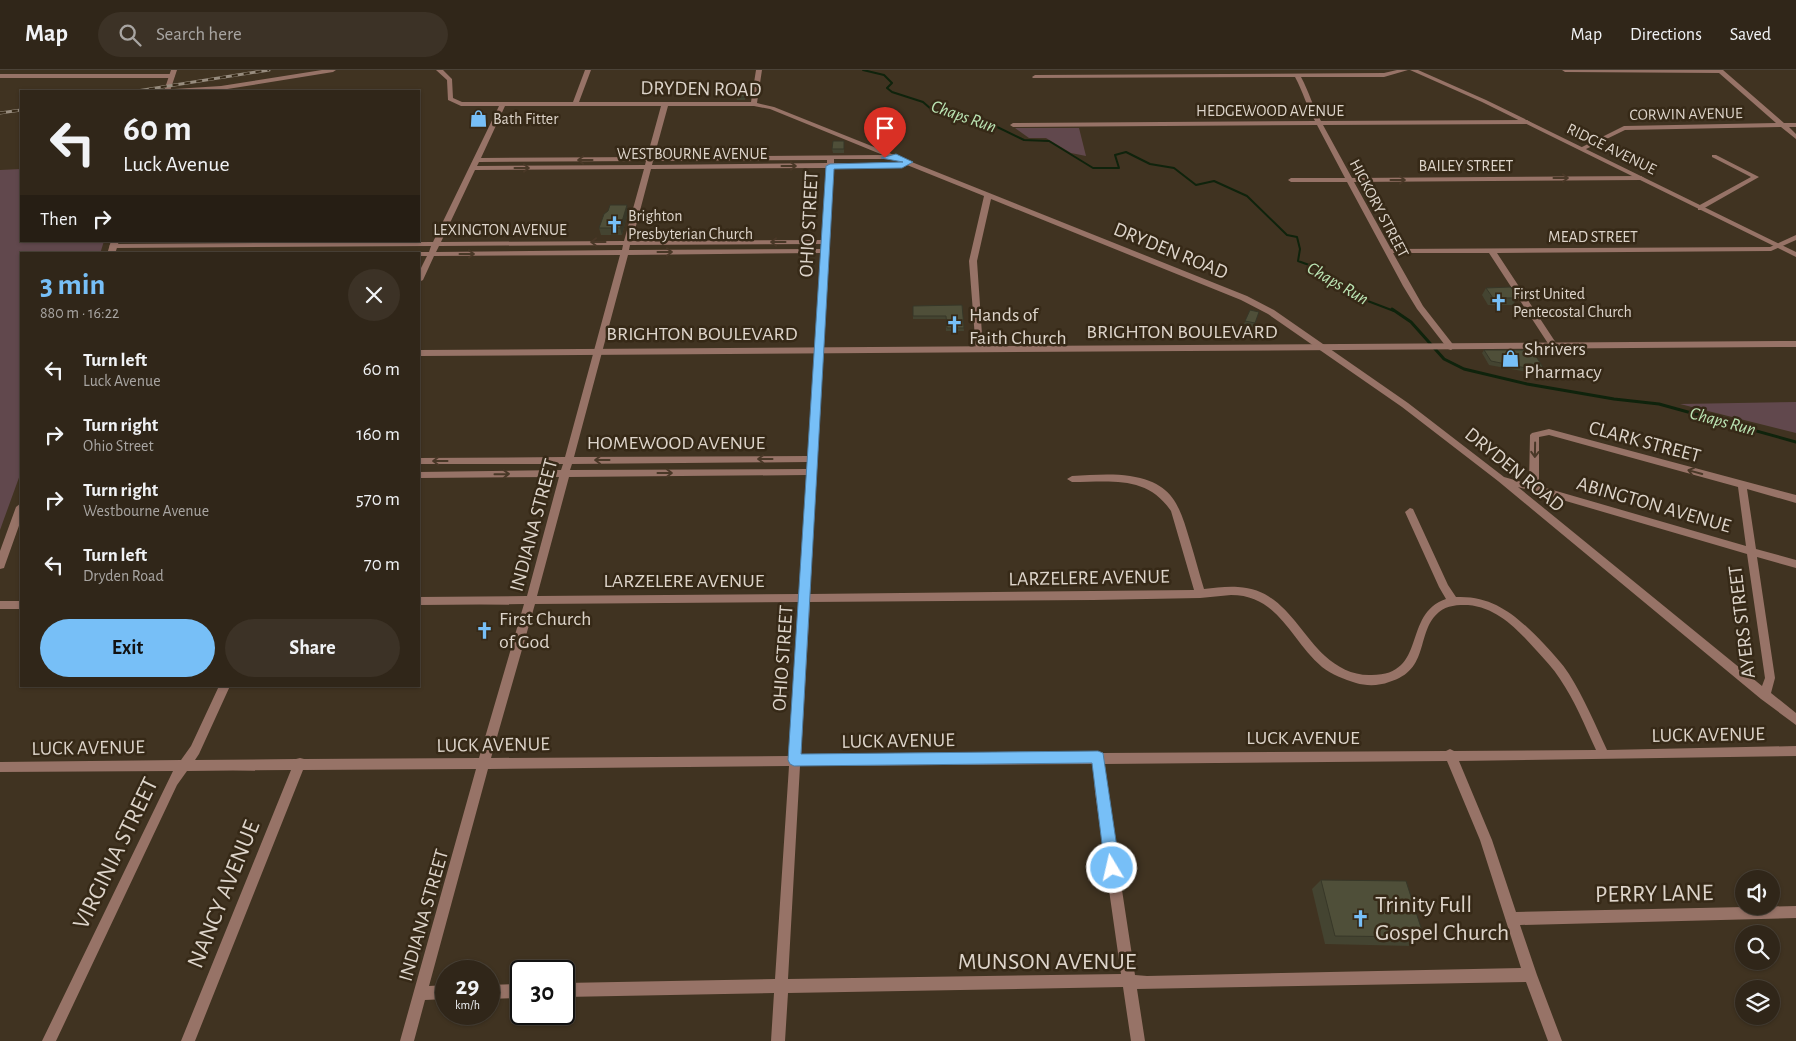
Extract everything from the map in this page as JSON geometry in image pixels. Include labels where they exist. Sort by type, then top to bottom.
[{"type":"street","points":[[190,90],[221,88],[333,70]]},
{"type":"street","name":"DRYDEN ROAD","points":[[439,70],[450,80],[450,99],[461,104],[754,104],[772,108],[896,156],[1256,303],[1405,405],[1501,479],[1796,720]]},
{"type":"street","points":[[575,104],[588,70]]},
{"type":"street","points":[[754,104],[759,70]]},
{"type":"street","points":[[1035,77],[1284,73],[1297,76],[1384,75],[1405,70]]},
{"type":"street","name":"RIDGE AVENUE","points":[[1413,70],[1528,122],[1796,255]]},
{"type":"street","points":[[1566,70],[1720,70],[1796,137]]},
{"type":"street","points":[[0,76],[173,73],[167,90]]},
{"type":"street","name":"HICKORY STREET","points":[[1297,76],[1349,180],[1388,251],[1420,307],[1446,347]]},
{"type":"street","points":[[420,278],[503,104]]},
{"type":"street","name":"INDIANA STREET","points":[[406,1041],[530,600],[666,104]]},
{"type":"street","name":"HEDGEWOOD AVENUE","points":[[1013,125],[1528,122]]},
{"type":"street","name":"CORWIN AVENUE","points":[[1582,149],[1624,128],[1796,125]]},
{"type":"street","name":"WESTBOURNE AVENUE","points":[[831,162],[896,156]]},
{"type":"street","points":[[1701,208],[1756,177],[1714,156]]},
{"type":"street","name":"WESTBOURNE AVENUE","points":[[475,164],[831,162],[902,165],[909,162]]},
{"type":"street","name":"OHIO STREET","points":[[778,1041],[831,162]]},
{"type":"street","name":"BAILEY STREET","points":[[1292,180],[1640,178]]},
{"type":"street","points":[[980,349],[973,261],[988,194]]},
{"type":"street","name":"MEAD STREET","points":[[1388,251],[1770,249],[1779,247],[1796,237]]},
{"type":"street","name":"LEXINGTON AVENUE","points":[[113,247],[436,244],[626,247],[826,246]]},
{"type":"street","name":"LEXINGTON AVENUE","points":[[420,254],[626,247]]},
{"type":"street","points":[[1492,251],[1554,346]]},
{"type":"street","name":"BRIGHTON BOULEVARD","points":[[420,352],[1796,344]]},
{"type":"street","name":"CLARK STREET","points":[[1534,487],[1535,436],[1548,432],[1796,500]]},
{"type":"street","name":"HOMEWOOD AVENUE","points":[[420,461],[813,459]]},
{"type":"street","name":"HOMEWOOD AVENUE","points":[[420,475],[812,472]]},
{"type":"street","points":[[1072,479],[1125,479],[1149,484],[1161,490],[1171,500],[1176,510],[1200,594]]},
{"type":"street","name":"ABINGTON AVENUE","points":[[1501,479],[1796,564]]},
{"type":"street","name":"AYERS STREET","points":[[1742,485],[1770,678],[1765,696]]},
{"type":"street","points":[[0,565],[20,511]]},
{"type":"street","points":[[1410,512],[1453,601],[1489,605],[1517,622],[1558,666],[1567,680],[1604,755]]},
{"type":"street","name":"LARZELERE AVENUE","points":[[420,601],[1200,594],[1222,590],[1253,593],[1267,600],[1282,612],[1303,642],[1328,666],[1344,675],[1359,679],[1378,680],[1393,676],[1407,666],[1426,621],[1436,607],[1453,601]]},
{"type":"street","points":[[0,605],[20,605]]},
{"type":"street","name":"VIRGINIA STREET","points":[[49,1041],[173,781],[195,750],[225,687]]},
{"type":"street","name":"LUCK AVENUE","points":[[0,767],[1450,754],[1604,755],[1796,751]]},
{"type":"street","points":[[1450,754],[1486,840],[1530,975],[1555,1041]]},
{"type":"street","points":[[1098,757],[1101,792],[1138,1041]]},
{"type":"street","name":"NANCY AVENUE","points":[[188,1041],[300,763]]},
{"type":"street","name":"PERRY LANE","points":[[1512,919],[1796,912]]},
{"type":"street","name":"MUNSON AVENUE","points":[[575,990],[781,985],[1130,981],[1147,983],[1530,975]]},
{"type":"street","points":[[420,993],[435,992]]},
{"type":"shaded area","points":[[1015,128],[1079,128],[1086,156],[1071,153],[1046,138],[1029,138]]},
{"type":"shaded area","points":[[20,169],[20,242],[104,242],[101,252],[20,252],[20,475],[0,530],[0,170]]},
{"type":"shaded area","points":[[1796,402],[1796,433],[1680,404]]},
{"type":"building","points":[[738,87],[747,87],[745,97],[736,97]]},
{"type":"building","points":[[889,113],[902,118],[884,130],[872,125]]},
{"type":"building","points":[[833,141],[844,141],[844,149],[832,149]]},
{"type":"building","points":[[610,205],[627,205],[620,228],[599,228],[604,214],[608,211]]},
{"type":"building","points":[[1511,287],[1517,298],[1493,298],[1486,288]]},
{"type":"building","name":"Hands of Faith Church","points":[[962,305],[964,328],[947,328],[946,316],[913,316],[913,306]]},
{"type":"building","points":[[1250,310],[1259,312],[1255,323],[1245,321]]},
{"type":"building","name":"Shrivers Pharmacy","points":[[1484,350],[1532,350],[1546,372],[1491,361]]},
{"type":"building","name":"Trinity Full Gospel Church","points":[[1321,880],[1406,881],[1424,937],[1335,936]]},
{"type":"waterway","name":"Chaps Run","points":[[863,70],[884,75],[892,83],[887,88],[892,92],[923,102],[931,109],[987,122],[1024,140],[1049,141],[1093,168],[1119,168],[1115,155],[1126,152],[1150,164],[1174,168],[1196,185],[1214,181],[1247,196],[1287,235],[1297,237],[1300,249],[1298,261],[1323,270],[1352,295],[1394,311]]},
{"type":"waterway","name":"Chaps Run","points":[[1392,309],[1411,322],[1444,359],[1464,369],[1527,384],[1614,399],[1659,404],[1796,442]]},
{"type":"railway","points":[[143,90],[269,70]]},
{"type":"railway","points":[[0,113],[20,110]]},
{"type":"place","name":"Bath Fitter","points":[[479,118]]},
{"type":"place","name":"Brighton Presbyterian Church","points":[[614,224]]},
{"type":"place","name":"First United Pentecostal Church","points":[[1499,302]]},
{"type":"place","name":"Hands of Faith Church","points":[[955,325]]},
{"type":"place","name":"Shrivers Pharmacy","points":[[1510,359]]},
{"type":"place","name":"First Church of God","points":[[485,630]]},
{"type":"place","name":"Trinity Full Gospel Church","points":[[1361,918]]},
{"type":"route","points":[[885,158],[896,156],[909,162],[902,165],[830,166],[794,760],[1098,757],[1112,868]]}]
